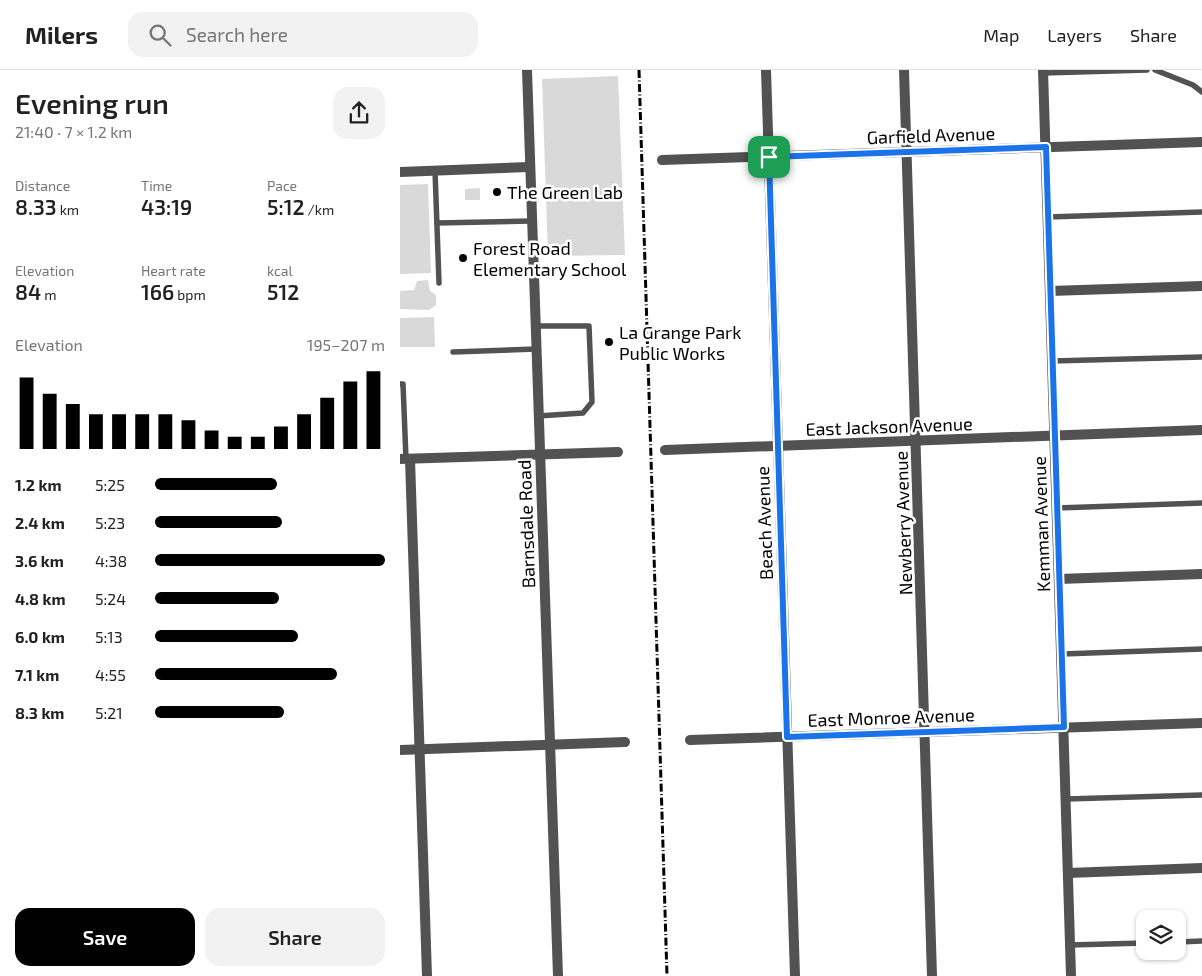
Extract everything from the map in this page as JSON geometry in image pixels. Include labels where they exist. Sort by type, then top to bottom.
[{"type":"street","name":"Barnsdale Road","points":[[527,70],[558,976]]},
{"type":"street","name":"Beach Avenue","points":[[766,70],[795,976]]},
{"type":"street","name":"Newberry Avenue","points":[[904,70],[917,441],[932,976]]},
{"type":"street","name":"Kemman Avenue","points":[[1044,72],[1071,976]]},
{"type":"street","name":"Garfield Avenue","points":[[662,160],[1202,142]]},
{"type":"street","points":[[400,172],[529,167]]},
{"type":"street","points":[[1050,291],[1202,286]]},
{"type":"street","name":"East Jackson Avenue","points":[[665,450],[1202,430]]},
{"type":"street","points":[[427,976],[420,749],[405,459],[618,452]]},
{"type":"street","points":[[1059,579],[1202,574]]},
{"type":"street","name":"East Monroe Avenue","points":[[690,740],[1202,722]]},
{"type":"street","points":[[400,750],[625,742]]},
{"type":"street","points":[[1068,873],[1202,868]]},
{"type":"lane","points":[[1044,72],[1147,70]]},
{"type":"lane","points":[[1155,70],[1193,85],[1202,92]]},
{"type":"lane","points":[[435,170],[439,283]]},
{"type":"lane","points":[[1048,217],[1202,212]]},
{"type":"lane","points":[[437,223],[531,221]]},
{"type":"lane","points":[[535,326],[589,326],[592,402],[583,413],[538,416]]},
{"type":"lane","points":[[453,352],[536,349]]},
{"type":"lane","points":[[1052,361],[1202,357]]},
{"type":"lane","points":[[400,384],[404,384],[405,459]]},
{"type":"lane","points":[[1057,508],[1202,503]]},
{"type":"lane","points":[[1062,654],[1202,649]]},
{"type":"lane","points":[[1066,799],[1202,794]]},
{"type":"lane","points":[[1186,942],[1202,941]]},
{"type":"lane","points":[[1070,945],[1136,943]]},
{"type":"shaded area","points":[[618,76],[625,255],[548,256],[542,79]]},
{"type":"shaded area","points":[[428,184],[431,273],[400,274],[400,185]]},
{"type":"shaded area","points":[[480,188],[480,200],[465,200],[465,189]]},
{"type":"shaded area","points":[[428,280],[430,291],[436,295],[436,305],[429,310],[400,309],[400,291],[414,290],[417,281]]},
{"type":"shaded area","points":[[434,317],[435,347],[400,347],[400,318]]},
{"type":"railway","points":[[639,70],[667,976]]},
{"type":"place","name":"The Green Lab","points":[[497,192]]},
{"type":"place","name":"Forest Road Elementary School","points":[[463,258]]},
{"type":"place","name":"La Grange Park Public Works","points":[[609,342]]},
{"type":"route","points":[[1046,147],[1064,727],[787,737],[769,157],[1046,147]]}]
